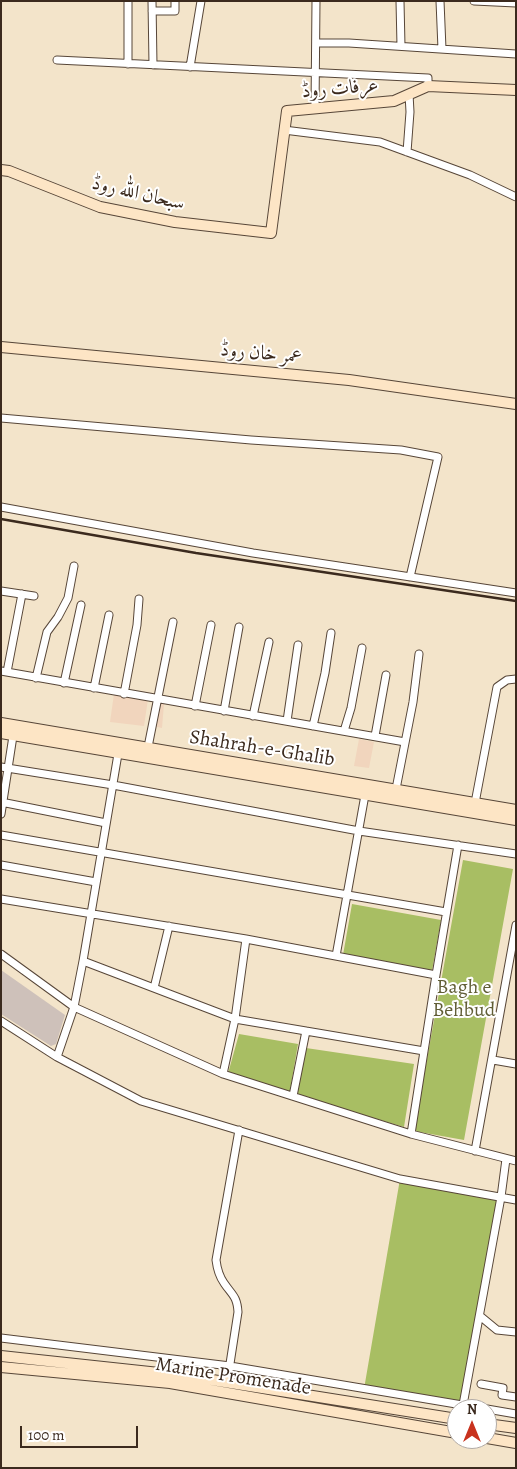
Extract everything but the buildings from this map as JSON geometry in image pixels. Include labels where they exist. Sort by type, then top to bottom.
[{"type":"main road","name":"عرفات روڈ","points":[[271,233],[287,111],[394,101],[428,86],[516,90]]},
{"type":"main road","name":"سبحان اللہ روڈ","points":[[1,170],[9,171],[100,207],[176,222],[271,233]]},
{"type":"main road","name":"عمر خان روڈ","points":[[1,347],[349,380],[516,404]]},
{"type":"main road","name":"Shahrah-e-Ghalib","points":[[1,723],[516,810]]},
{"type":"main road","name":"Shahrah-e-Ghalib","points":[[1,733],[516,820]]},
{"type":"main road","name":"Marine Promenade","points":[[1,1356],[187,1376],[447,1417]]},
{"type":"main road","name":"Marine Promenade","points":[[1,1367],[170,1383],[447,1431]]},
{"type":"main road","points":[[497,1425],[516,1428]]},
{"type":"main road","points":[[497,1440],[516,1443]]},
{"type":"street","points":[[128,1],[128,64]]},
{"type":"street","points":[[152,1],[153,65]]},
{"type":"street","points":[[152,11],[175,11],[175,1]]},
{"type":"street","points":[[190,66],[201,1]]},
{"type":"street","points":[[315,109],[316,1]]},
{"type":"street","points":[[400,1],[401,46]]},
{"type":"street","points":[[440,1],[442,49]]},
{"type":"street","points":[[474,1],[516,3]]},
{"type":"street","points":[[316,43],[349,43],[516,54]]},
{"type":"street","points":[[57,60],[428,78],[428,86]]},
{"type":"street","points":[[407,152],[410,112],[409,94]]},
{"type":"street","points":[[284,130],[380,142],[470,175],[516,197]]},
{"type":"street","points":[[1,418],[401,450],[438,457],[410,578]]},
{"type":"street","points":[[1,507],[253,553],[516,594]]},
{"type":"street","points":[[36,678],[47,632],[68,598],[74,566]]},
{"type":"street","points":[[1,591],[34,596]]},
{"type":"street","points":[[22,594],[4,671],[124,694],[405,742]]},
{"type":"street","points":[[124,694],[137,625],[139,599]]},
{"type":"street","points":[[64,683],[81,605]]},
{"type":"street","points":[[94,688],[109,615]]},
{"type":"street","points":[[148,748],[173,622]]},
{"type":"street","points":[[194,706],[211,625]]},
{"type":"street","points":[[224,711],[239,627]]},
{"type":"street","points":[[313,726],[331,633]]},
{"type":"street","points":[[253,716],[270,642]]},
{"type":"street","points":[[287,721],[298,645]]},
{"type":"street","points":[[344,731],[351,708],[362,648]]},
{"type":"street","points":[[396,789],[413,702],[419,654]]},
{"type":"street","points":[[375,736],[386,675]]},
{"type":"street","points":[[475,803],[497,687],[507,680],[516,679]]},
{"type":"street","points":[[1,814],[5,767],[14,736]]},
{"type":"street","points":[[57,1057],[74,1007],[118,754]]},
{"type":"street","points":[[5,767],[359,831],[516,854]]},
{"type":"street","points":[[336,956],[365,795]]},
{"type":"street","points":[[2,802],[106,823]]},
{"type":"street","points":[[1,835],[446,912]]},
{"type":"street","points":[[410,1134],[458,845]]},
{"type":"street","points":[[1,865],[96,882]]},
{"type":"street","points":[[1,899],[246,939],[436,975]]},
{"type":"street","points":[[475,1151],[513,960],[516,925]]},
{"type":"street","points":[[154,988],[168,926]]},
{"type":"street","points":[[223,1074],[235,1019],[246,939]]},
{"type":"street","points":[[1,954],[74,1007],[223,1074],[410,1134],[516,1161]]},
{"type":"street","points":[[83,961],[235,1019],[424,1050]]},
{"type":"street","points":[[1,1021],[57,1057],[141,1101],[400,1179],[516,1200]]},
{"type":"street","points":[[293,1096],[306,1031]]},
{"type":"street","points":[[493,1060],[516,1064]]},
{"type":"street","points":[[228,1383],[238,1303],[217,1270],[216,1260],[239,1130]]},
{"type":"street","points":[[464,1399],[501,1197],[506,1159]]},
{"type":"street","points":[[480,1316],[497,1330],[516,1332]]},
{"type":"street","points":[[1,1338],[230,1366],[447,1403]]},
{"type":"street","points":[[481,1384],[503,1388],[502,1395],[516,1397]]},
{"type":"street","points":[[497,1411],[516,1414]]},
{"type":"shaded area","points":[[114,694],[148,699],[144,726],[110,722]]},
{"type":"shaded area","points":[[158,703],[164,704],[162,728],[157,727]]},
{"type":"shaded area","points":[[359,739],[374,742],[369,768],[354,766]]},
{"type":"shaded area","points":[[1,970],[65,1015],[56,1044],[51,1046],[1,1014]]},
{"type":"green space","name":"Bagh e Behbud","points":[[463,860],[513,869],[464,1140],[414,1131]]},
{"type":"green space","points":[[352,904],[441,920],[432,971],[343,955]]},
{"type":"green space","points":[[239,1034],[298,1044],[289,1097],[227,1077]]},
{"type":"green space","points":[[306,1048],[414,1064],[404,1127],[296,1095]]},
{"type":"green space","points":[[400,1179],[501,1197],[464,1399],[447,1399],[447,1402],[364,1389]]},
{"type":"railway","points":[[1,519],[196,553],[516,601]]}]
